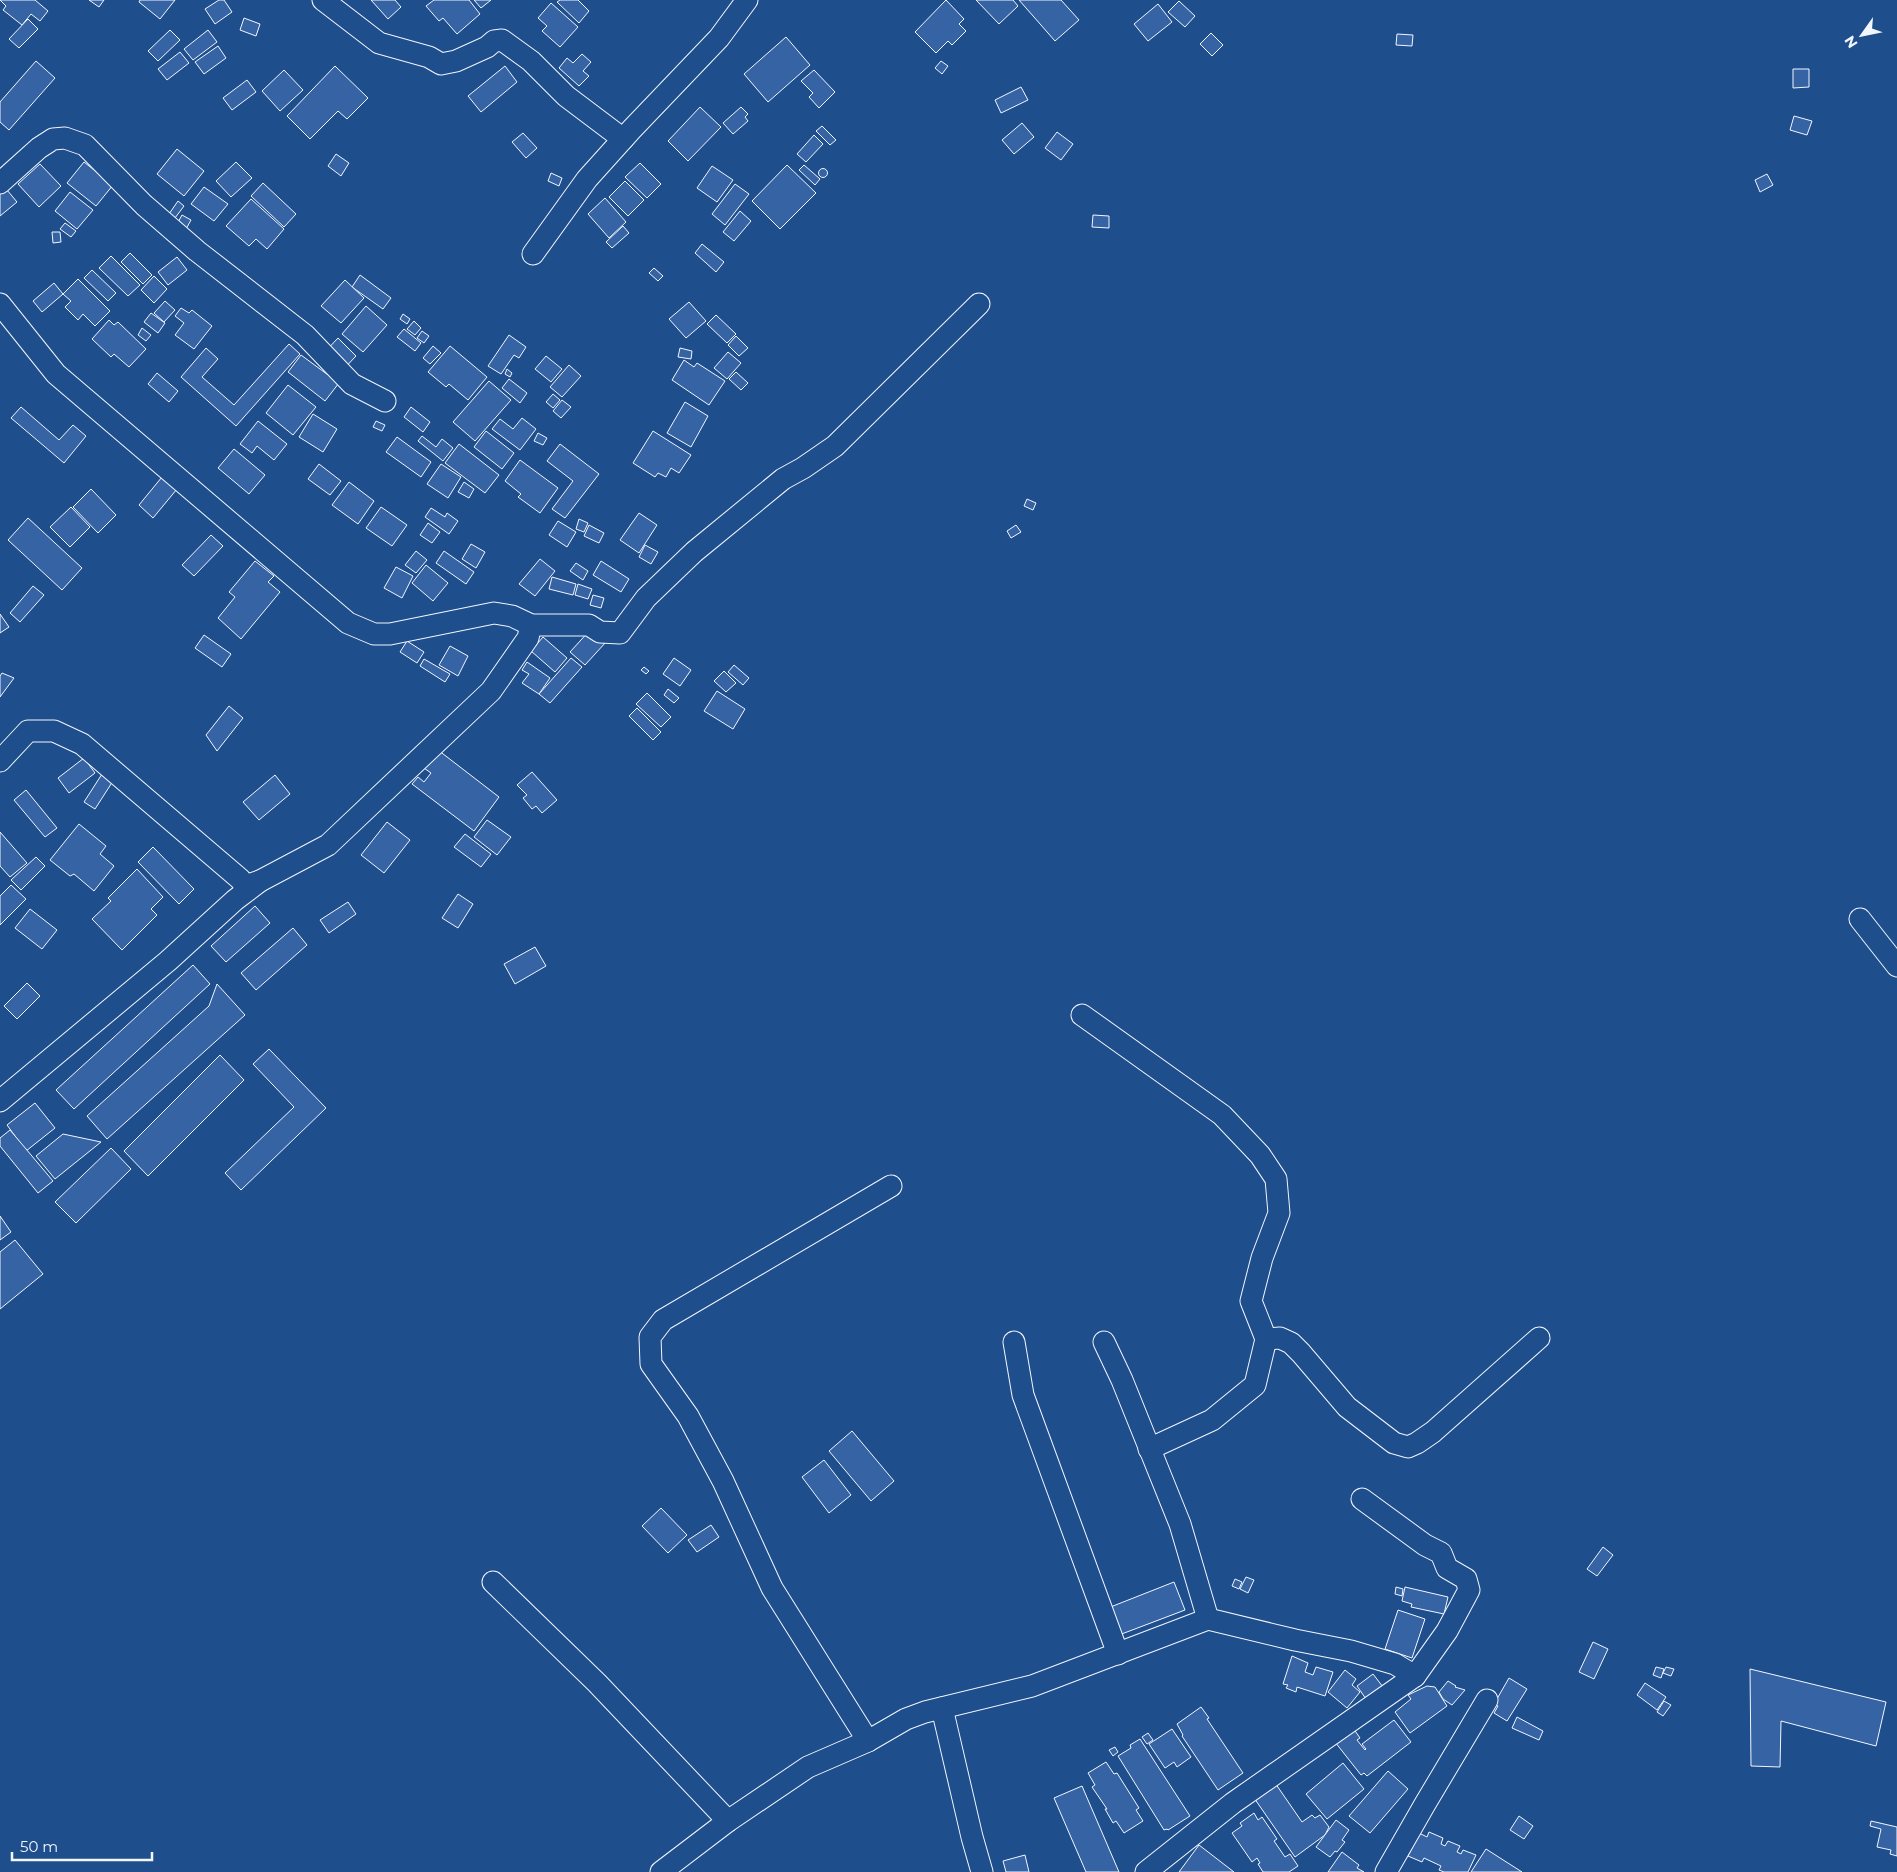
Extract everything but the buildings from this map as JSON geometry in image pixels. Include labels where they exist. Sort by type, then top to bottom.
[{"type":"street","points":[[323,0],[379,43],[429,57],[442,64],[456,61],[487,47],[494,41],[502,40],[531,61],[566,96],[623,139]]},
{"type":"street","points":[[533,254],[587,179],[719,38],[747,0]]},
{"type":"street","points":[[0,182],[38,148],[53,139],[66,138],[85,145],[144,206],[305,335],[352,384],[385,401]]},
{"type":"street","points":[[0,304],[56,374],[348,623],[374,634],[390,634],[494,613],[512,616],[531,625],[589,625],[600,632],[620,633],[646,598],[694,552],[783,479],[803,468],[834,446],[979,304]]},
{"type":"street","points":[[0,1101],[168,961],[235,900],[260,881],[328,845],[491,692],[528,638],[531,625]]},
{"type":"street","points":[[0,761],[28,731],[54,730],[82,744],[240,879],[245,886],[260,881]]},
{"type":"street","points":[[1860,919],[1897,966]]},
{"type":"street","points":[[1082,1015],[1222,1115],[1260,1155],[1276,1179],[1279,1213],[1262,1258],[1251,1301],[1266,1339],[1254,1385],[1212,1420],[1149,1449]]},
{"type":"street","points":[[868,1741],[772,1588],[723,1481],[688,1416],[651,1364],[650,1337],[663,1320],[891,1186]]},
{"type":"street","points":[[1266,1339],[1280,1338],[1291,1343],[1347,1406],[1394,1443],[1408,1447],[1433,1432],[1539,1338]]},
{"type":"street","points":[[1014,1342],[1023,1395],[1118,1654]]},
{"type":"street","points":[[1104,1342],[1180,1524],[1208,1619]]},
{"type":"street","points":[[1146,1872],[1233,1803],[1416,1676],[1447,1632],[1469,1590],[1466,1579],[1447,1568],[1440,1553],[1425,1545],[1411,1532],[1362,1499]]},
{"type":"street","points":[[493,1582],[597,1683],[728,1821]]},
{"type":"street","points":[[661,1872],[728,1821],[808,1767],[868,1741],[906,1719],[942,1708],[1032,1686],[1208,1619],[1351,1651],[1395,1664],[1416,1676]]},
{"type":"street","points":[[1386,1872],[1487,1700]]},
{"type":"street","points":[[942,1708],[982,1872]]}]
